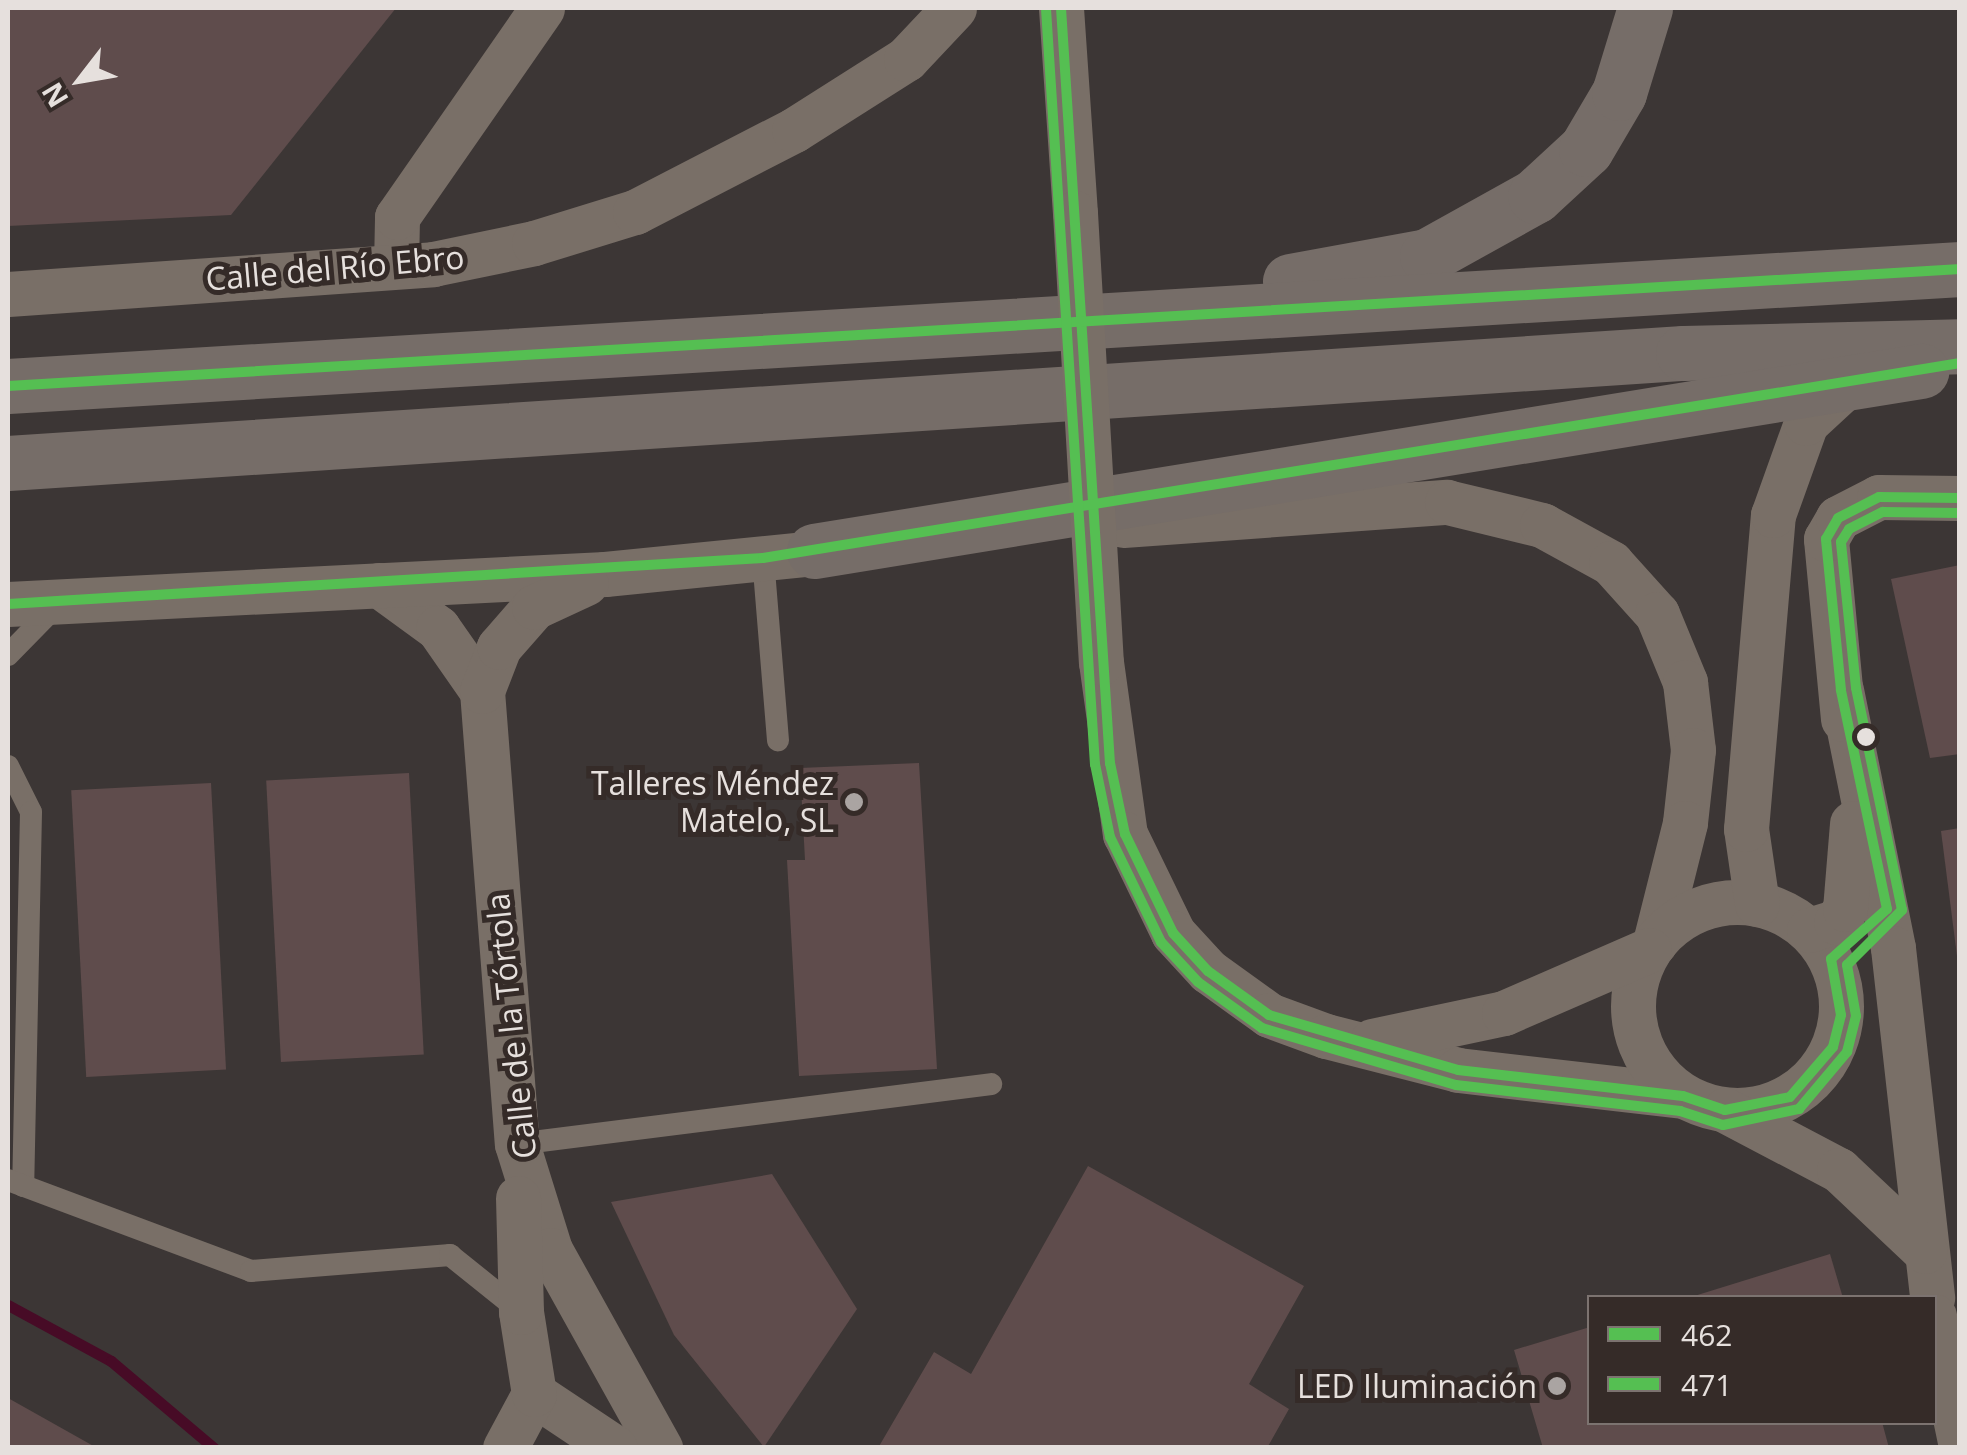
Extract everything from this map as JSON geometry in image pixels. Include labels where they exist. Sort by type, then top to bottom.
[{"type":"highway","points":[[1061,318],[1427,256],[1480,232],[1586,150],[1619,94],[1645,8]]},
{"type":"highway","points":[[8,386],[1061,318],[1960,269]]},
{"type":"highway","points":[[8,462],[1683,353],[1960,346]]},
{"type":"highway","points":[[788,555],[1846,388],[1960,363]]},
{"type":"street","points":[[396,266],[398,217],[542,8]]},
{"type":"street","name":"Calle del Río Ebro","points":[[8,294],[396,266],[534,243],[635,212],[794,130],[906,59],[954,8]]},
{"type":"street","points":[[1061,8],[1101,662],[1125,834],[1173,933],[1208,971],[1269,1015],[1458,1070],[1683,1096],[1725,1110],[1838,1170],[1925,1251]]},
{"type":"street","points":[[1757,904],[1746,830],[1773,515],[1806,423],[1846,388]]},
{"type":"street","points":[[1932,1295],[1887,910],[1841,690],[1823,563],[1838,518],[1879,496],[1960,498]]},
{"type":"street","points":[[8,604],[605,574],[788,555],[1448,502],[1542,525],[1611,562],[1657,614],[1685,682],[1693,750],[1685,823],[1652,946],[1636,980],[1640,1046],[1683,1096]]},
{"type":"street","name":"Calle de la Tórtola","points":[[605,574],[534,607],[499,648],[482,692],[517,1144],[550,1250],[660,1448]]},
{"type":"street","points":[[379,585],[438,628],[482,692]]},
{"type":"street","points":[[1725,1110],[1790,1097],[1816,1076],[1841,1015],[1825,953],[1853,874],[1841,690]]},
{"type":"street","points":[[1368,1042],[1504,1013],[1652,946],[1700,908],[1757,904],[1825,953],[1874,998],[1890,1024],[1909,1119]]},
{"type":"street","points":[[1825,953],[1887,910]]},
{"type":"street","points":[[504,1448],[534,1394],[521,1312],[517,1144]]},
{"type":"street","points":[[1937,1330],[1960,1441]]},
{"type":"street","points":[[534,1394],[615,1448]]},
{"type":"lane","points":[[778,740],[788,555]]},
{"type":"lane","points":[[8,655],[60,602]]},
{"type":"lane","points":[[8,766],[32,812],[15,1183],[252,1271],[450,1255],[521,1312]]},
{"type":"lane","points":[[517,1144],[991,1084]]},
{"type":"building","points":[[8,8],[396,8],[231,215],[8,226]]},
{"type":"building","points":[[1960,565],[1960,754],[1930,758],[1891,579]]},
{"type":"building","points":[[919,763],[937,1069],[799,1076],[787,860],[805,860],[800,768]]},
{"type":"building","points":[[409,773],[424,1055],[281,1062],[266,780]]},
{"type":"building","points":[[211,783],[226,1070],[86,1077],[71,790]]},
{"type":"building","points":[[1960,828],[1960,956],[1957,956],[1941,831]]},
{"type":"building","points":[[1088,1166],[1304,1286],[1249,1384],[1289,1409],[1267,1448],[878,1448],[934,1352],[971,1374]]},
{"type":"building","points":[[772,1174],[857,1309],[764,1447],[674,1335],[611,1202]]},
{"type":"building","points":[[1830,1254],[1842,1295],[1697,1295]]},
{"type":"building","name":"LED Iluminación","points":[[1587,1328],[1587,1425],[1883,1425],[1889,1448],[1543,1448],[1514,1350]]},
{"type":"building","points":[[8,1398],[97,1448],[8,1448]]},
{"type":"waterway","points":[[8,1305],[111,1361],[214,1448]]},
{"type":"transit line","name":"462","points":[[1061,8],[1110,763],[1125,834],[1173,933],[1208,971],[1269,1015],[1458,1070],[1683,1096],[1725,1110],[1790,1097],[1833,1047],[1841,1015],[1831,959],[1887,909],[1841,690],[1826,539],[1838,518],[1879,497],[1960,498]]},
{"type":"transit line","name":"471","points":[[1046,9],[1095,764],[1110,837],[1161,942],[1198,982],[1262,1028],[1456,1085],[1680,1111],[1723,1125],[1799,1109],[1847,1052],[1856,1016],[1847,965],[1902,910],[1856,688],[1841,542],[1849,529],[1883,512],[1960,513]]},
{"type":"transit line","name":"462","points":[[8,386],[1960,269]]},
{"type":"transit line","name":"462","points":[[8,604],[763,558],[1960,363]]},
{"type":"place","name":"Talleres Méndez Matelo, SL","points":[[854,802]]},
{"type":"place","name":"LED Iluminación","points":[[1557,1386]]}]
